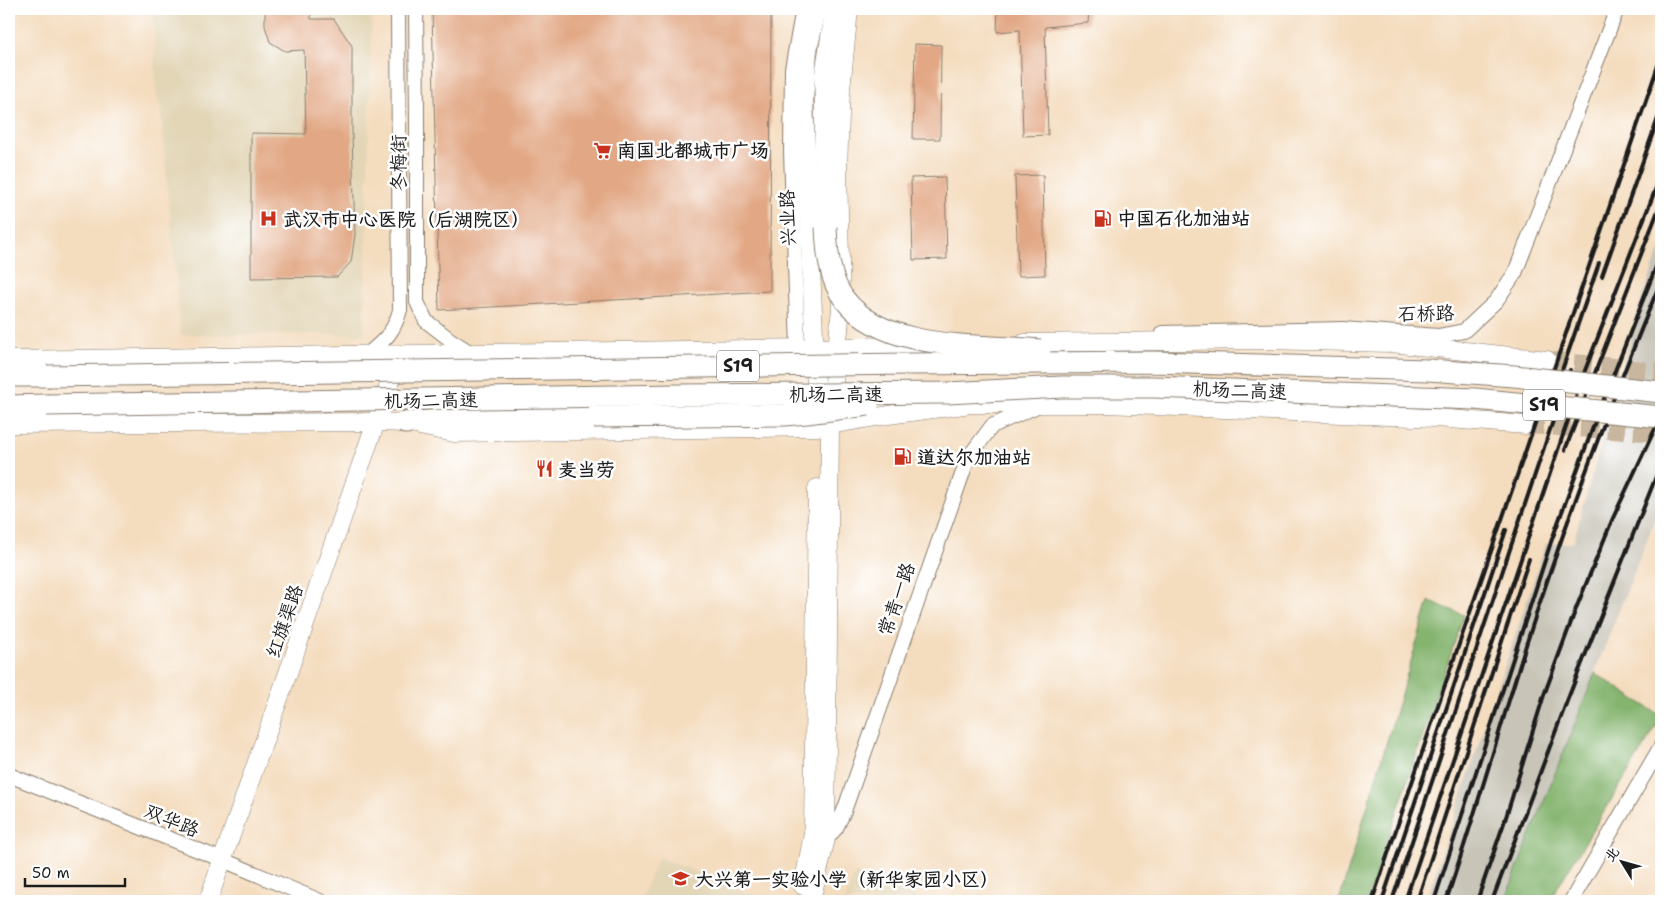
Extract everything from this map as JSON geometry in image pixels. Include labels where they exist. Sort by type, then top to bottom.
[{"type":"highway","points":[[836,9],[826,78],[826,227],[827,254],[834,279],[844,300],[880,328],[904,337],[939,343],[1036,350],[1154,362]]},
{"type":"highway","name":"机场二高速","points":[[9,376],[1154,362],[1428,370],[1661,392]]},
{"type":"highway","name":"机场二高速","points":[[9,406],[672,395],[948,393],[1062,388],[1153,387],[1426,396],[1513,402],[1661,417]]},
{"type":"highway","points":[[405,423],[452,418],[807,413],[948,393]]},
{"type":"main road","name":"兴业路","points":[[817,9],[808,50],[804,100],[805,348],[824,426]]},
{"type":"main road","points":[[800,901],[812,834],[824,426],[839,347],[842,308],[838,168],[841,89],[849,9]]},
{"type":"main road","points":[[9,360],[1261,340],[1391,343],[1547,360]]},
{"type":"main road","name":"红旗渠路","points":[[208,901],[400,354]]},
{"type":"main road","points":[[9,424],[376,422],[405,423],[454,433],[824,426],[971,404],[1107,404],[1349,414],[1526,425]]},
{"type":"main road","name":"常青一路","points":[[811,901],[826,838],[824,426]]},
{"type":"street","name":"冬梅街","points":[[368,354],[387,338],[396,324],[400,310],[398,9]]},
{"type":"street","name":"冬梅街","points":[[416,9],[417,302],[426,321],[471,353]]},
{"type":"street","points":[[803,9],[792,69],[791,152],[805,348]]},
{"type":"street","name":"石桥路","points":[[1088,343],[1107,335],[1188,332],[1343,329],[1438,336],[1464,331],[1496,300],[1515,273],[1617,9]]},
{"type":"street","name":"常青一路","points":[[826,838],[836,828],[844,811],[968,458],[992,426],[1041,404]]},
{"type":"street","points":[[1571,901],[1661,746]]},
{"type":"street","name":"双华路","points":[[9,775],[223,860],[320,901]]},
{"type":"shaded area","name":"武汉市中心医院（后湖院区）","points":[[153,9],[372,9],[364,334],[181,335],[160,105],[156,94]]},
{"type":"shaded area","points":[[1661,247],[1661,504],[1506,901],[1426,901],[1546,544],[1573,543],[1641,301]]},
{"type":"shaded area","name":"大兴第一实验小学（新华家园小区）","points":[[658,857],[770,901],[640,901]]},
{"type":"shaded area","points":[[855,873],[930,901],[845,901]]},
{"type":"green space","points":[[1429,601],[1464,615],[1367,901],[1339,901]]},
{"type":"green space","points":[[1595,673],[1661,716],[1661,719],[1549,901],[1506,901],[1510,887]]},
{"type":"building","points":[[265,9],[311,9],[311,19],[334,19],[352,46],[355,235],[351,262],[337,277],[251,278],[251,133],[306,134],[304,50],[285,51],[270,42],[265,26]]},
{"type":"building","name":"南国北都城市广场","points":[[432,9],[771,9],[770,291],[439,310]]},
{"type":"building","points":[[998,9],[1089,9],[1088,23],[1045,27],[1048,135],[1023,136],[1020,30],[997,32]]},
{"type":"building","points":[[915,44],[941,45],[940,139],[913,139]]},
{"type":"building","points":[[1043,175],[1045,275],[1018,276],[1015,176]]},
{"type":"building","points":[[945,177],[947,259],[913,260],[911,178]]},
{"type":"tunnel","points":[[1547,360],[1661,372]]},
{"type":"tunnel","points":[[1526,425],[1661,433]]},
{"type":"railway","points":[[1372,901],[1661,57]]},
{"type":"railway","points":[[1602,276],[1661,110]]},
{"type":"railway","points":[[1405,901],[1584,373],[1661,175]]},
{"type":"railway","points":[[1565,450],[1661,203]]},
{"type":"railway","points":[[1434,901],[1551,542],[1596,419],[1661,254]]},
{"type":"railway","points":[[1559,379],[1599,263]]},
{"type":"railway","points":[[1446,901],[1557,551],[1607,415],[1661,281]]},
{"type":"railway","points":[[1392,901],[1570,370]]},
{"type":"railway","points":[[1477,901],[1506,817],[1544,695],[1577,606],[1613,518],[1661,416]]},
{"type":"railway","points":[[1492,901],[1567,701],[1661,464]]},
{"type":"railway","points":[[1382,901],[1506,530]]},
{"type":"railway","points":[[1417,901],[1529,559]]},
{"type":"place","name":"南国北都城市广场","points":[[603,150]]},
{"type":"place","name":"中国石化加油站","points":[[1103,218]]},
{"type":"place","name":"武汉市中心医院（后湖院区）","points":[[269,219]]},
{"type":"place","name":"道达尔加油站","points":[[903,457]]},
{"type":"place","name":"麦当劳","points":[[544,469]]},
{"type":"place","name":"大兴第一实验小学（新华家园小区）","points":[[681,879]]}]
